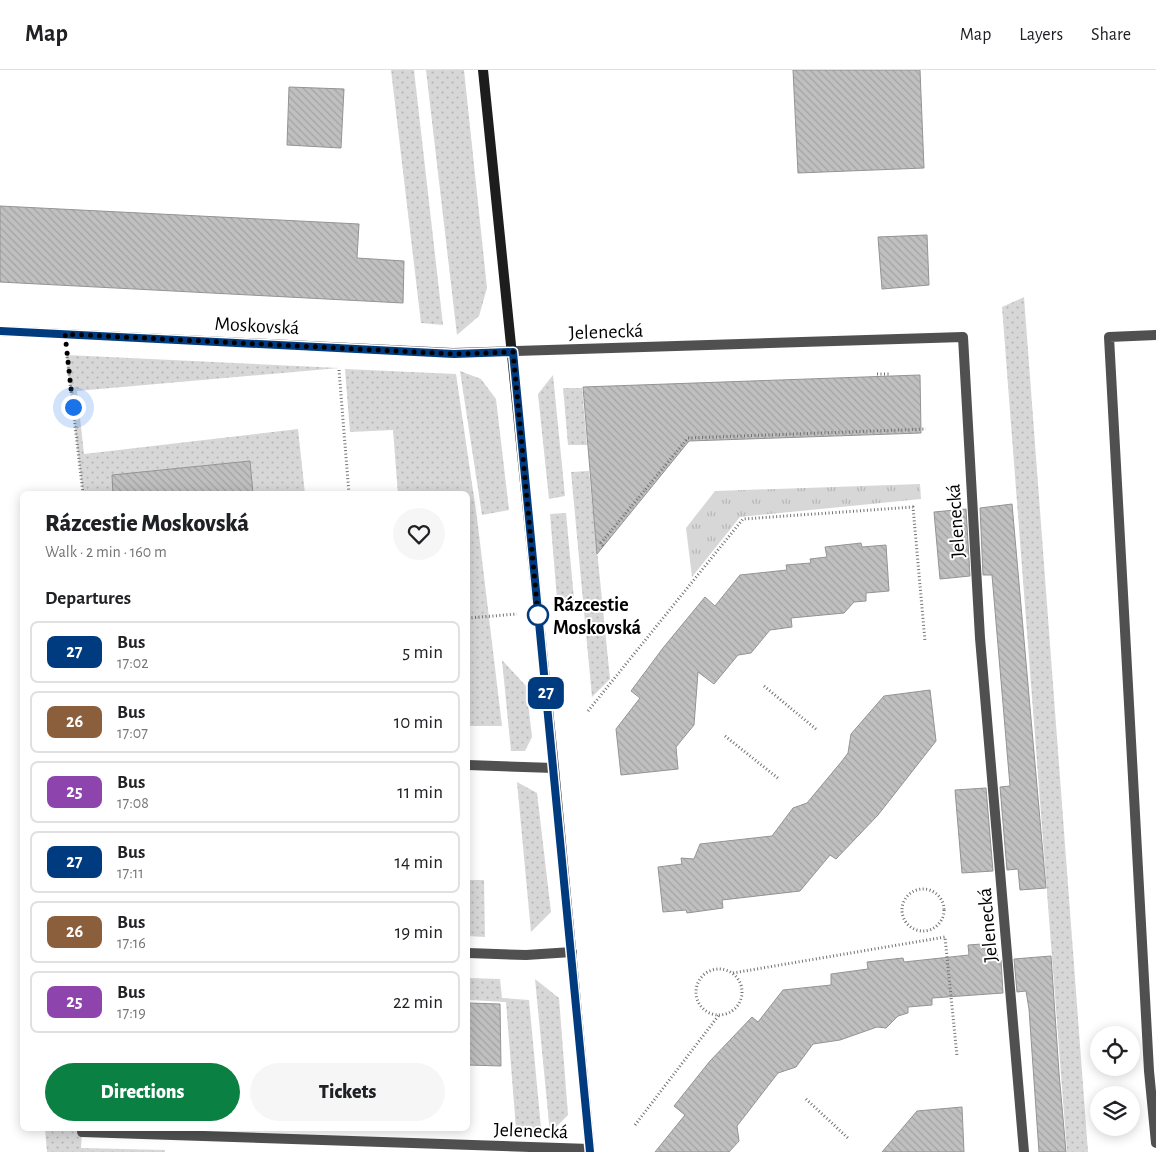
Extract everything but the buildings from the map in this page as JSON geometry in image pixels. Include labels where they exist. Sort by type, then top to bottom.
[{"type":"street","name":"Jelenecká","points":[[82,1132],[590,1150],[513,352],[483,70]]},
{"type":"street","name":"Moskovská","points":[[0,331],[454,354],[513,352]]},
{"type":"street","points":[[1156,335],[1109,337],[1156,1143]]},
{"type":"street","name":"Jelenecká","points":[[513,352],[963,337],[980,638],[1024,1152]]},
{"type":"street","points":[[470,765],[554,768]]},
{"type":"street","points":[[470,953],[526,955],[572,952]]},
{"type":"path","points":[[65,334],[83,491]]},
{"type":"path","points":[[339,368],[349,491]]},
{"type":"path","points":[[877,374],[891,374]]},
{"type":"path","points":[[603,546],[601,544],[688,438],[926,429]]},
{"type":"path","points":[[588,711],[743,519],[913,507],[926,641]]},
{"type":"path","points":[[470,618],[537,612]]},
{"type":"path","points":[[764,686],[817,730]]},
{"type":"path","points":[[726,736],[779,779]]},
{"type":"path","points":[[917,890],[931,890],[938,895],[944,908],[941,921],[930,930],[916,930],[905,922],[902,917],[902,904],[906,898],[917,890]]},
{"type":"path","points":[[930,930],[930,939]]},
{"type":"path","points":[[733,973],[741,985],[740,999],[732,1010],[713,1014],[702,1007],[697,997],[697,984],[710,971],[722,969],[733,973],[945,937],[957,1056]]},
{"type":"path","points":[[635,1125],[719,1014]]},
{"type":"path","points":[[806,1099],[849,1139]]},
{"type":"green space","points":[[391,70],[414,70],[443,325],[421,323]]},
{"type":"green space","points":[[426,70],[464,70],[487,288],[479,316],[457,335]]},
{"type":"green space","points":[[1024,297],[1088,1152],[1067,1152],[1002,307]]},
{"type":"green space","points":[[66,355],[339,368],[77,391],[84,454],[298,429],[305,491],[253,491],[250,461],[149,471],[151,491],[83,491]]},
{"type":"green space","points":[[345,369],[456,374],[477,518],[502,726],[470,726],[470,491],[398,491],[393,430],[350,432]]},
{"type":"green space","points":[[460,371],[481,379],[496,399],[509,510],[482,515]]},
{"type":"green space","points":[[553,375],[565,496],[549,499],[538,394]]},
{"type":"green space","points":[[563,388],[582,388],[587,445],[568,445]]},
{"type":"green space","points":[[589,471],[610,679],[592,697],[571,472]]},
{"type":"green space","points":[[920,484],[921,499],[740,517],[692,577],[686,528],[715,491]]},
{"type":"green space","points":[[566,513],[575,610],[558,611],[550,514]]},
{"type":"green space","points":[[502,660],[526,686],[532,737],[525,751],[511,751]]},
{"type":"green space","points":[[517,782],[537,793],[551,912],[531,932]]},
{"type":"green space","points":[[470,880],[484,880],[485,937],[470,936]]},
{"type":"green space","points":[[470,978],[500,979],[502,998],[529,1000],[541,1128],[516,1129],[506,1002],[470,1000]]},
{"type":"green space","points":[[535,979],[559,998],[568,1115],[550,1133]]},
{"type":"green space","points":[[45,1131],[82,1131],[81,1148],[165,1150],[165,1152],[47,1152]]},
{"type":"bus line","name":"27","points":[[0,331],[454,354],[513,352],[590,1152]]},
{"type":"place","name":"Rázcestie Moskovská","points":[[538,615]]},
{"type":"route","points":[[73,407],[65,334],[454,354],[513,352],[538,615]]}]
